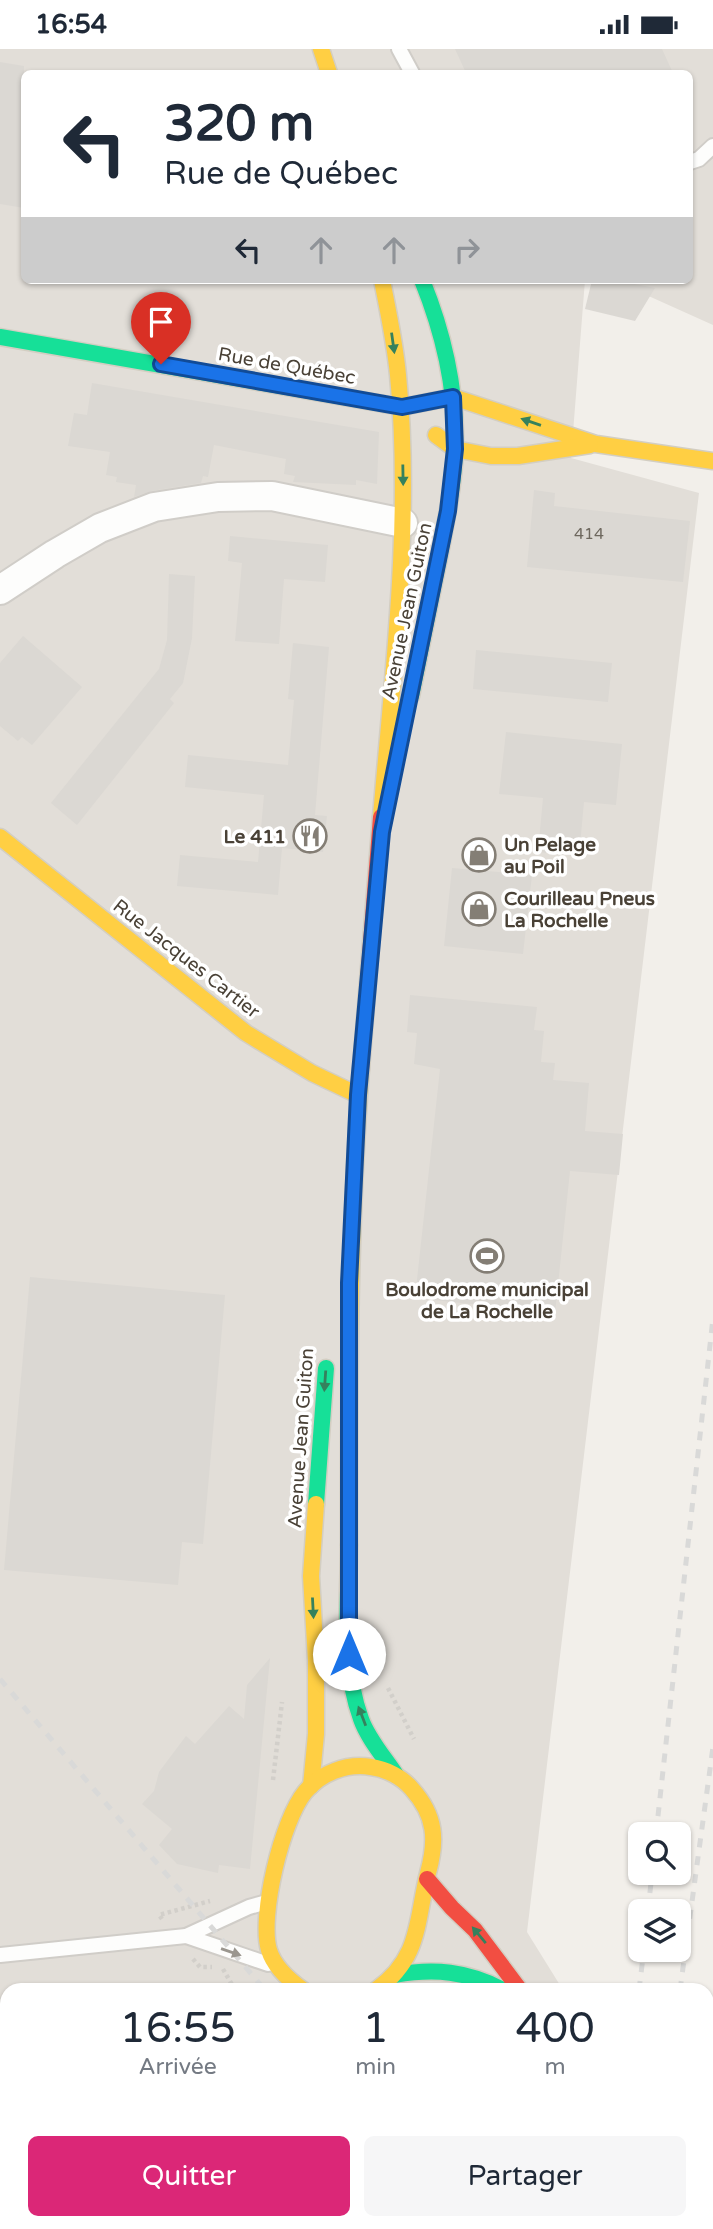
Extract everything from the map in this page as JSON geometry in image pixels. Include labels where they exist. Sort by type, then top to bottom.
[{"type":"street","points":[[321,49],[328,70]]},
{"type":"street","name":"Avenue Jean Guiton","points":[[384,284],[402,407],[403,523],[382,832],[358,1095],[349,1283],[349,1654],[352,1687],[362,1722],[396,1775]]},
{"type":"street","name":"Avenue Jean Guiton","points":[[382,832],[448,511],[455,449],[453,397],[446,348],[424,284]]},
{"type":"street","points":[[387,299],[404,319]]},
{"type":"street","name":"Rue de Québec","points":[[0,337],[402,407],[455,449],[491,456],[518,456],[596,444]]},
{"type":"street","points":[[428,397],[431,431]]},
{"type":"street","name":"Rue de Québec","points":[[402,407],[428,397],[453,397],[596,444],[713,461]]},
{"type":"street","points":[[0,590],[100,528],[154,507],[218,497],[272,496],[403,523]]},
{"type":"street","name":"Rue Jacques Cartier","points":[[0,837],[246,1033],[312,1073],[358,1095]]},
{"type":"street","name":"Avenue Jean Guiton","points":[[336,1246],[358,1095]]},
{"type":"street","name":"Avenue Jean Guiton","points":[[311,1786],[316,1734],[316,1660],[311,1576],[327,1353]]},
{"type":"street","points":[[320,1450],[349,1450]]},
{"type":"street","points":[[293,1983],[268,1949],[265,1929],[269,1901],[289,1821],[300,1799],[324,1775],[341,1767],[360,1765],[378,1767],[396,1775],[418,1792],[429,1812],[435,1837],[410,1948],[396,1975],[385,1983]]},
{"type":"street","points":[[427,1879],[475,1930],[515,1983]]},
{"type":"street","points":[[396,1975],[418,1971],[450,1971],[471,1974],[489,1983]]},
{"type":"lane","points":[[399,49],[410,70]]},
{"type":"lane","points":[[693,161],[713,146]]},
{"type":"lane","points":[[0,1955],[186,1936],[249,1907],[269,1901]]},
{"type":"lane","points":[[186,1936],[278,1966]]},
{"type":"shaded area","points":[[0,49],[713,49],[713,325],[622,284],[693,284],[693,70],[21,70],[21,284],[585,284],[571,458],[699,493],[527,1932],[559,1983],[0,1983]]},
{"type":"building","points":[[455,49],[662,49],[672,70],[465,70]]},
{"type":"building","points":[[0,62],[24,66],[24,70],[21,70],[21,208],[0,204]]},
{"type":"building","points":[[591,284],[634,284],[655,288],[635,321],[585,309]]},
{"type":"building","points":[[92,383],[379,432],[377,484],[356,480],[356,485],[293,482],[295,476],[284,474],[286,459],[214,445],[208,477],[203,476],[201,483],[151,491],[134,497],[136,485],[116,482],[117,477],[106,475],[110,452],[68,446],[74,413],[87,415]]},
{"type":"building","points":[[534,490],[555,493],[554,506],[690,521],[683,582],[527,567]]},
{"type":"building","points":[[230,536],[328,545],[325,582],[284,579],[279,644],[235,641],[242,563],[228,561]]},
{"type":"building","points":[[169,574],[195,576],[192,638],[183,683],[170,699],[174,703],[77,825],[51,803],[159,669],[167,640]]},
{"type":"building","points":[[23,636],[82,687],[32,745],[22,737],[18,741],[0,726],[0,663]]},
{"type":"building","points":[[293,643],[329,647],[315,815],[327,816],[323,852],[282,848],[278,895],[177,886],[180,855],[258,862],[264,795],[185,787],[188,755],[288,765],[294,700],[288,699]]},
{"type":"building","points":[[476,650],[612,663],[608,702],[473,689]]},
{"type":"building","points":[[506,732],[622,744],[616,805],[584,802],[579,856],[538,852],[543,798],[499,794]]},
{"type":"building","points":[[452,868],[532,875],[523,954],[444,946]]},
{"type":"building","points":[[410,995],[537,1007],[534,1030],[544,1031],[541,1062],[555,1063],[553,1080],[589,1083],[585,1131],[623,1134],[619,1175],[570,1171],[555,1313],[415,1298],[440,1069],[414,1064],[417,1033],[407,1032]]},
{"type":"building","points":[[30,1277],[225,1295],[203,1544],[182,1542],[178,1585],[4,1570]]},
{"type":"building","points":[[270,1658],[250,1869],[219,1865],[218,1873],[177,1864],[159,1845],[172,1829],[142,1804],[154,1791],[159,1772],[186,1736],[195,1744],[229,1706],[244,1719],[247,1685]]},
{"type":"railway","points":[[657,1822],[713,1318]]},
{"type":"railway","points":[[0,1679],[259,1983]]},
{"type":"railway","points":[[681,1983],[713,1747]]},
{"type":"railway","points":[[649,1899],[651,1885]]},
{"type":"railway","points":[[640,1983],[642,1962]]},
{"type":"traffic: fast","points":[[411,696],[447,518],[455,455],[451,380],[436,319],[423,284]]},
{"type":"traffic: fast","points":[[0,337],[384,404]]},
{"type":"traffic: fast","points":[[316,1504],[326,1368]]},
{"type":"traffic: fast","points":[[349,1545],[348,1655],[355,1698],[368,1734],[396,1775]]},
{"type":"traffic: fast","points":[[395,1975],[450,1973],[487,1983]]},
{"type":"traffic: slow","points":[[321,49],[328,70]]},
{"type":"traffic: slow","points":[[381,817],[399,596],[403,485],[398,375],[383,284]]},
{"type":"traffic: slow","points":[[384,404],[402,407],[453,397],[596,444],[713,461]]},
{"type":"traffic: slow","points":[[436,435],[455,449],[491,456],[518,456],[590,445]]},
{"type":"traffic: slow","points":[[0,837],[246,1033],[312,1073],[358,1095]]},
{"type":"traffic: slow","points":[[349,1545],[352,1248],[361,1069]]},
{"type":"traffic: slow","points":[[311,1786],[316,1734],[316,1660],[311,1576],[316,1504]]},
{"type":"traffic: slow","points":[[293,1983],[274,1962],[267,1935],[270,1892],[281,1845],[296,1805],[311,1785],[343,1768],[362,1766],[388,1772],[408,1785],[426,1809],[432,1829],[433,1850],[414,1937],[401,1965],[385,1983]]},
{"type":"traffic: jam","points":[[361,1069],[381,817]]},
{"type":"traffic: jam","points":[[427,1879],[475,1930],[515,1983]]},
{"type":"place","name":"Le 411","points":[[310,836]]},
{"type":"place","name":"Un Pelage au Poil","points":[[479,855]]},
{"type":"place","name":"Courilleau Pneus La Rochelle","points":[[479,909]]},
{"type":"place","name":"Boulodrome municipal de La Rochelle","points":[[487,1256]]},
{"type":"route","points":[[161,364],[402,407],[453,397],[455,449],[448,511],[382,832],[358,1095],[349,1283],[349,1654]]}]
